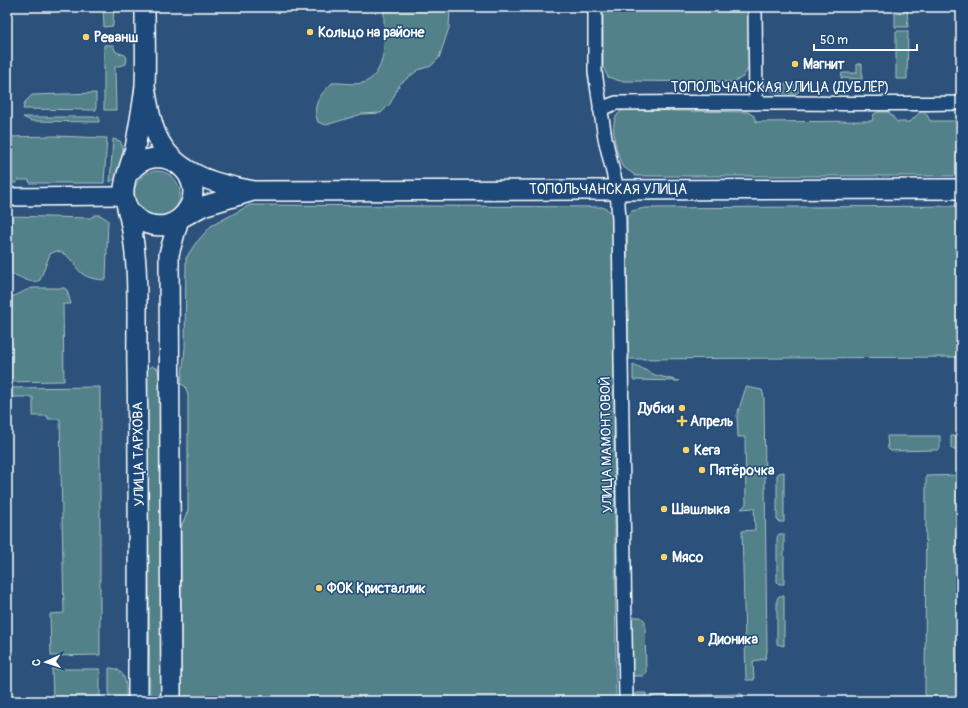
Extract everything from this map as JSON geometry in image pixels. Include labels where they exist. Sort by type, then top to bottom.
[{"type":"main road","points":[[145,7],[145,86],[136,143],[129,173],[124,186],[126,202],[137,219],[151,225],[166,225],[179,219]]},
{"type":"main road","points":[[145,86],[155,131],[164,148],[188,175],[192,191],[189,206],[179,219],[169,254],[168,358],[170,395],[171,701]]},
{"type":"main road","points":[[129,173],[140,162],[147,159],[163,158],[177,163]]},
{"type":"main road","name":"ТОПОЛЬЧАНСКАЯ УЛИЦА","points":[[177,163],[194,174],[215,182],[255,191],[961,189]]},
{"type":"main road","name":"ТОПОЛЬЧАНСКАЯ УЛИЦА","points":[[179,219],[203,206],[255,191]]},
{"type":"main road","name":"УЛИЦА ТАРХОВА","points":[[126,202],[134,242],[137,358],[139,488],[138,701]]},
{"type":"main road","points":[[137,358],[168,358]]},
{"type":"street","name":"УЛИЦА МАМОНТОВОЙ","points":[[595,7],[595,72],[600,109],[617,189],[626,701]]},
{"type":"street","points":[[755,7],[756,103]]},
{"type":"street","name":"ТОПОЛЬЧАНСКАЯ УЛИЦА (ДУБЛЁР)","points":[[600,109],[616,103],[961,103]]},
{"type":"street","points":[[7,197],[126,202]]},
{"type":"green space","points":[[103,7],[114,7],[113,26],[104,27]]},
{"type":"green space","points":[[384,7],[450,7],[449,28],[439,58],[431,66],[418,70],[400,84],[390,104],[381,113],[362,114],[326,125],[318,122],[316,116],[316,105],[320,96],[332,83],[361,83],[369,80],[376,73],[383,56]]},
{"type":"green space","points":[[603,7],[749,7],[749,67],[743,77],[733,82],[620,81],[608,77],[603,67]]},
{"type":"green space","points":[[895,7],[907,7],[908,27],[895,27]]},
{"type":"green space","points":[[896,31],[908,31],[907,79],[896,79]]},
{"type":"green space","points":[[104,45],[113,45],[116,52],[125,55],[127,58],[126,64],[115,67],[116,110],[104,110]]},
{"type":"green space","points":[[857,64],[862,64],[862,79],[841,78],[842,73],[857,73]]},
{"type":"green space","points":[[768,84],[800,84],[799,91],[796,94],[773,92]]},
{"type":"green space","points":[[96,93],[96,110],[23,109],[25,102],[32,95]]},
{"type":"green space","points":[[624,110],[748,112],[754,116],[756,122],[872,121],[874,114],[878,112],[889,112],[897,122],[910,122],[920,112],[926,113],[930,121],[961,121],[961,176],[636,176],[622,166],[615,144],[615,119],[618,114]]},
{"type":"green space","points":[[23,117],[99,117],[99,122],[31,121]]},
{"type":"green space","points":[[56,136],[107,138],[104,183],[30,183],[29,180],[18,180],[17,183],[7,183],[7,137]]},
{"type":"green space","points":[[113,139],[120,141],[123,157],[121,169],[118,175],[110,182]]},
{"type":"green space","points":[[152,171],[162,171],[170,175],[176,181],[180,189],[180,199],[176,207],[170,213],[162,217],[152,217],[144,213],[138,207],[134,199],[134,189],[138,181],[144,175]]},
{"type":"green space","points":[[250,205],[602,207],[612,213],[616,224],[614,359],[616,701],[181,701],[181,527],[188,510],[188,395],[185,386],[181,384],[185,348],[186,258],[195,244],[211,226]]},
{"type":"green space","points":[[961,206],[961,357],[628,359],[627,217],[632,211],[645,208]]},
{"type":"green space","points":[[95,215],[100,215],[108,220],[106,280],[94,279],[86,276],[70,259],[57,251],[50,254],[40,280],[31,281],[16,275],[7,274],[7,216],[90,218]]},
{"type":"green space","points":[[33,288],[64,288],[67,290],[71,304],[63,304],[64,381],[7,382],[7,297],[14,296]]},
{"type":"green space","points":[[633,364],[655,375],[679,381],[633,380]]},
{"type":"green space","points":[[151,366],[158,369],[160,384],[161,701],[150,701],[147,370]]},
{"type":"green space","points":[[100,387],[100,655],[51,656],[50,614],[64,613],[60,419],[48,419],[48,416],[33,416],[33,397],[7,397],[7,388]]},
{"type":"green space","points":[[746,387],[762,390],[764,397],[767,652],[765,659],[753,661],[754,680],[746,680],[742,531],[755,530],[754,508],[741,509],[746,504],[745,437],[738,437],[737,415]]},
{"type":"green space","points":[[887,436],[940,436],[940,448],[937,450],[891,451],[888,449]]},
{"type":"green space","points":[[951,436],[961,436],[961,450],[954,450],[951,448]]},
{"type":"green space","points":[[784,472],[784,522],[779,522],[777,520],[777,475]]},
{"type":"green space","points":[[961,475],[959,670],[961,670],[961,699],[932,699],[928,698],[925,694],[926,476]]},
{"type":"green space","points":[[779,534],[784,534],[784,584],[779,584],[777,582],[777,537]]},
{"type":"green space","points":[[779,596],[784,596],[784,646],[777,644],[777,599]]},
{"type":"green space","points":[[641,617],[645,621],[646,672],[643,676],[631,676],[630,618]]},
{"type":"green space","points":[[109,668],[120,671],[123,675],[126,684],[126,701],[109,701]]},
{"type":"green space","points":[[52,669],[100,669],[100,701],[53,701]]},
{"type":"green space","points":[[636,693],[646,693],[646,701],[632,701],[632,697]]},
{"type":"green space","points":[[742,694],[747,701],[652,701],[652,696]]},
{"type":"place","name":"Кольцо на районе","points":[[310,32]]},
{"type":"place","name":"Реванш","points":[[86,37]]},
{"type":"place","name":"Магнит","points":[[795,64]]},
{"type":"place","name":"Дубки","points":[[682,408]]},
{"type":"place","name":"Апрель","points":[[682,421]]},
{"type":"place","name":"Кега","points":[[686,450]]},
{"type":"place","name":"Пятёрочка","points":[[702,470]]},
{"type":"place","name":"Шашлыка","points":[[664,509]]},
{"type":"place","name":"Мясо","points":[[664,557]]},
{"type":"place","name":"ФОК Кристаллик","points":[[319,588]]},
{"type":"place","name":"Дионика","points":[[701,639]]}]
